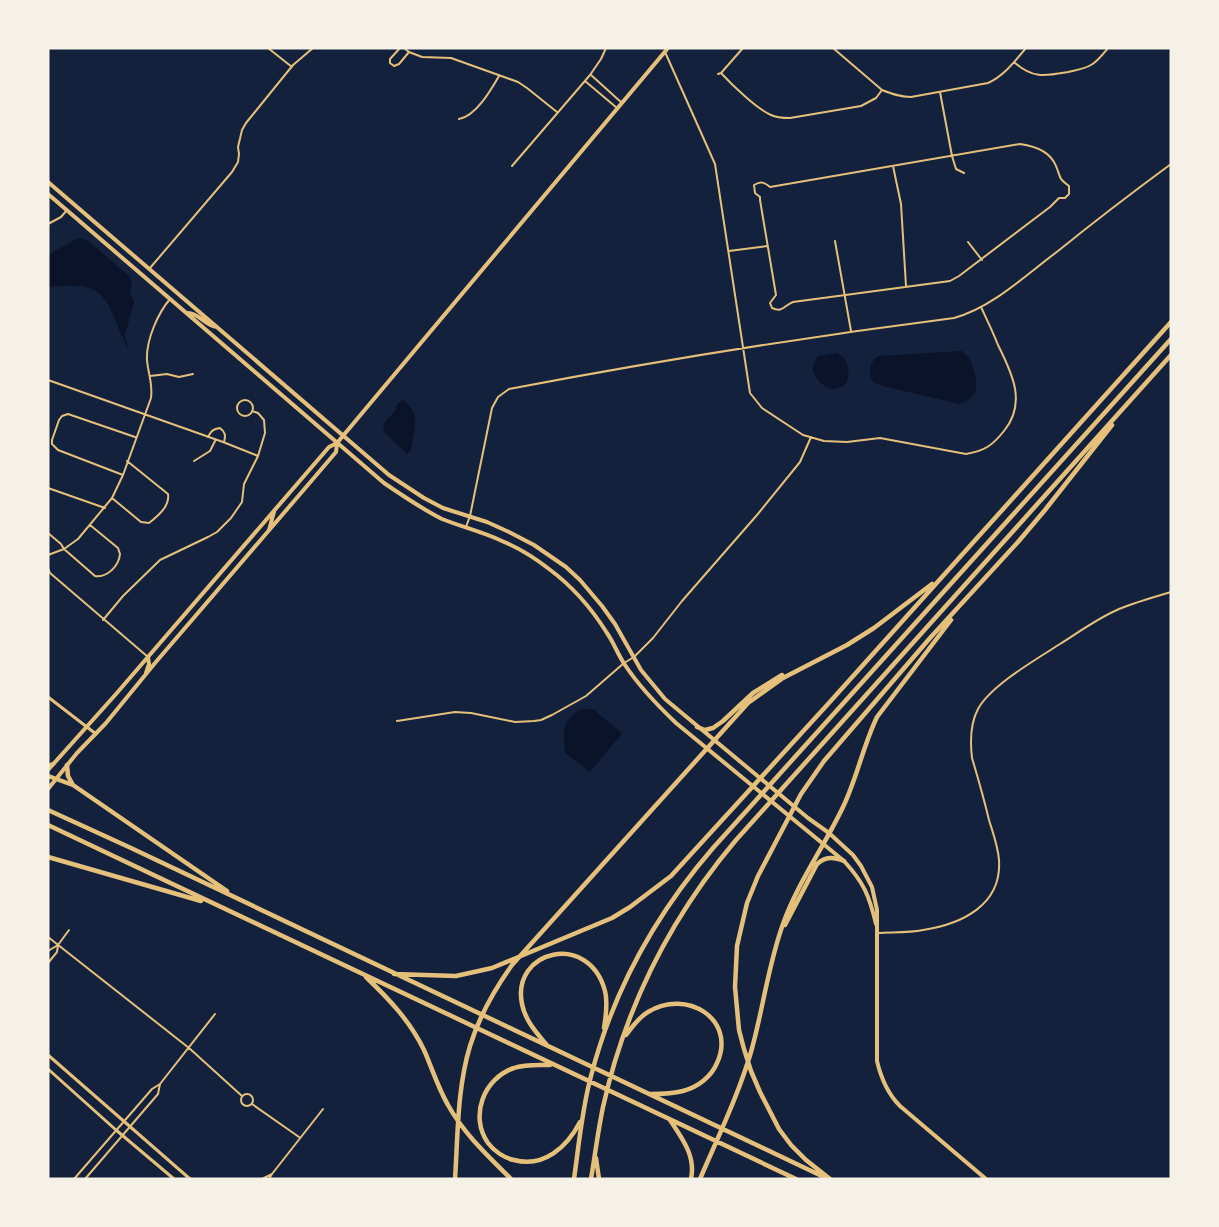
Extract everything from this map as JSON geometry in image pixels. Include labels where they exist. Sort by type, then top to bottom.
[{"type":"highway","points":[[394,974],[456,976],[492,968],[612,918],[644,898],[671,876],[1171,322]]},
{"type":"highway","points":[[574,1179],[586,1099],[603,1036],[646,942],[673,898],[696,868],[1171,339]]},
{"type":"highway","points":[[591,1179],[603,1107],[621,1044],[641,991],[660,951],[689,902],[743,832],[1171,355]]},
{"type":"highway","points":[[829,1179],[798,1152],[779,1129],[751,1071],[739,1030],[735,987],[737,946],[747,903],[758,876],[801,795],[824,761],[1045,510],[1138,392]]},
{"type":"highway","points":[[455,1179],[463,1075],[479,1022],[505,974],[738,714],[760,694],[783,678],[847,645],[874,628],[941,576]]},
{"type":"highway","points":[[700,1179],[743,1075],[751,1051],[774,949],[798,887],[844,804],[877,717],[968,598]]},
{"type":"highway","points":[[697,727],[705,730],[713,728],[753,693],[782,675],[807,665]]},
{"type":"highway","points":[[67,765],[68,776],[73,785]]},
{"type":"highway","points":[[48,776],[73,785],[242,901]]},
{"type":"highway","points":[[50,811],[829,1179]]},
{"type":"highway","points":[[48,825],[796,1179]]},
{"type":"highway","points":[[778,938],[818,864],[832,857],[844,861]]},
{"type":"highway","points":[[48,858],[212,904]]},
{"type":"highway","points":[[549,1047],[533,1029],[522,1005],[521,992],[523,980],[529,970],[545,957],[555,954],[574,955],[583,959],[599,977],[605,990],[606,1002],[603,1036]]},
{"type":"highway","points":[[362,973],[408,1022],[423,1048],[447,1105],[462,1127],[474,1143],[512,1179]]},
{"type":"highway","points":[[621,1044],[639,1018],[659,1006],[691,1005],[708,1014],[715,1023],[722,1046],[715,1069],[709,1077],[684,1091],[648,1094]]},
{"type":"highway","points":[[553,1065],[516,1067],[502,1073],[492,1081],[480,1106],[479,1120],[488,1143],[508,1158],[520,1162],[544,1159],[565,1145],[583,1115]]},
{"type":"highway","points":[[670,1120],[689,1154],[692,1164],[691,1179]]},
{"type":"highway","points":[[596,1145],[599,1179]]},
{"type":"main road","points":[[48,789],[76,753],[96,734],[336,452],[337,443],[342,436],[668,48]]},
{"type":"main road","points":[[48,182],[342,436],[405,486],[443,508],[509,532],[534,545],[566,567],[602,606],[641,670],[665,699],[853,855],[872,886],[877,910],[877,1061],[882,1079],[900,1106],[986,1179]]},
{"type":"main road","points":[[48,194],[384,483],[407,499],[444,519],[502,541],[526,553],[564,581],[592,611],[608,633],[624,663],[662,710],[844,861],[862,883],[870,899],[878,933]]},
{"type":"main road","points":[[187,313],[194,313],[206,324],[218,327]]},
{"type":"main road","points":[[50,767],[148,657],[328,447],[337,443]]},
{"type":"main road","points":[[269,531],[274,511]]},
{"type":"main road","points":[[144,676],[149,664],[148,657]]},
{"type":"street","points":[[268,48],[292,67]]},
{"type":"street","points":[[150,269],[232,172],[238,162],[238,147],[242,130],[254,112],[302,56],[313,48]]},
{"type":"street","points":[[400,48],[390,60],[394,66],[399,64],[409,52]]},
{"type":"street","points":[[404,48],[422,57],[451,58],[518,82],[557,112]]},
{"type":"street","points":[[512,166],[590,75],[606,48]]},
{"type":"street","points":[[743,48],[720,74],[770,115],[790,118],[861,106],[876,98],[882,90]]},
{"type":"street","points":[[835,49],[882,90],[902,97],[911,97],[988,83],[1002,74],[1026,48]]},
{"type":"street","points":[[1014,62],[1024,70],[1041,76],[1088,67],[1108,48]]},
{"type":"street","points":[[665,52],[715,164],[750,393],[762,408],[803,435],[824,441],[847,442],[880,438],[966,454],[980,452],[996,441],[1008,427],[1017,399],[1014,379],[981,307]]},
{"type":"street","points":[[590,75],[622,103]]},
{"type":"street","points":[[459,119],[471,113],[493,88],[499,76]]},
{"type":"street","points":[[585,81],[617,108]]},
{"type":"street","points":[[940,92],[952,156],[956,169],[964,173]]},
{"type":"street","points":[[1020,144],[1029,145],[1048,155],[1057,166],[1060,180],[1069,186],[1069,194],[1065,198],[1059,198],[982,260],[950,281],[793,302],[777,311],[772,308],[770,303],[776,295],[760,197],[755,193],[754,185],[760,182],[770,187],[952,156],[1020,144]]},
{"type":"street","points":[[466,527],[492,408],[498,397],[509,389],[743,347],[964,315],[1008,289],[1171,164]]},
{"type":"street","points":[[893,166],[901,204],[906,286]]},
{"type":"street","points":[[48,224],[61,217],[67,210]]},
{"type":"street","points":[[835,242],[851,331]]},
{"type":"street","points":[[968,242],[982,260]]},
{"type":"street","points":[[729,251],[767,246]]},
{"type":"street","points":[[48,555],[64,549],[78,538],[105,508],[123,475],[152,389],[147,353],[155,324],[170,298]]},
{"type":"street","points":[[150,376],[167,374],[179,377],[193,374]]},
{"type":"street","points":[[48,380],[258,456]]},
{"type":"street","points":[[248,401],[252,404],[252,411],[249,415],[241,415],[237,411],[237,406],[240,402],[248,401]]},
{"type":"street","points":[[103,620],[123,596],[160,560],[217,532],[231,518],[242,502],[244,484],[258,456],[265,433],[264,420],[258,413],[252,411]]},
{"type":"street","points":[[123,475],[58,450],[54,448],[52,440],[59,420],[68,414],[136,437]]},
{"type":"street","points":[[208,437],[210,431],[220,428],[225,434],[223,442]]},
{"type":"street","points":[[397,721],[455,712],[515,722],[541,720],[586,696],[634,657],[653,638],[800,462],[811,437]]},
{"type":"street","points":[[194,461],[210,451],[215,440]]},
{"type":"street","points":[[112,498],[141,522],[149,523],[167,504],[168,494],[127,461]]},
{"type":"street","points":[[48,488],[105,508]]},
{"type":"street","points":[[48,533],[95,576],[102,577],[108,574],[118,562],[119,551],[90,525]]},
{"type":"street","points":[[48,567],[50,573],[148,657]]},
{"type":"street","points":[[878,933],[922,931],[955,921],[979,909],[992,893],[998,877],[998,850],[970,744],[973,721],[978,709],[990,693],[1021,669],[1097,620],[1120,609],[1171,592]]},
{"type":"street","points":[[48,697],[96,734]]},
{"type":"street","points":[[48,951],[58,945],[69,930]]},
{"type":"street","points":[[48,937],[189,1048],[242,1096]]},
{"type":"street","points":[[48,963],[57,952],[58,945]]},
{"type":"street","points":[[74,1179],[123,1121],[152,1089],[160,1084],[215,1014]]},
{"type":"street","points":[[48,1055],[190,1179]]},
{"type":"street","points":[[48,1069],[174,1179]]},
{"type":"street","points":[[85,1179],[158,1094],[160,1084]]},
{"type":"street","points":[[248,1093],[251,1095],[254,1101],[252,1104],[248,1106],[242,1104],[240,1100],[242,1096],[248,1093]]},
{"type":"street","points":[[252,1104],[300,1138]]},
{"type":"street","points":[[269,1179],[323,1109]]},
{"type":"street","points":[[261,1179],[272,1174]]},
{"type":"water","points":[[78,238],[87,240],[129,276],[132,282],[130,292],[134,302],[125,335],[122,337],[105,299],[98,292],[79,286],[48,287],[48,255]]},
{"type":"water","points":[[962,351],[971,363],[976,378],[976,388],[970,399],[959,404],[879,385],[870,375],[871,364],[878,356]]},
{"type":"water","points":[[836,353],[844,358],[848,366],[848,375],[846,384],[831,389],[817,379],[813,367],[818,356]]},
{"type":"water","points":[[403,400],[413,411],[415,417],[411,450],[407,454],[386,434],[383,426],[395,411],[398,403]]},
{"type":"water","points":[[581,709],[593,709],[622,733],[590,772],[565,753],[565,728],[570,718]]},
{"type":"waterway","points":[[124,336],[127,346]]}]
